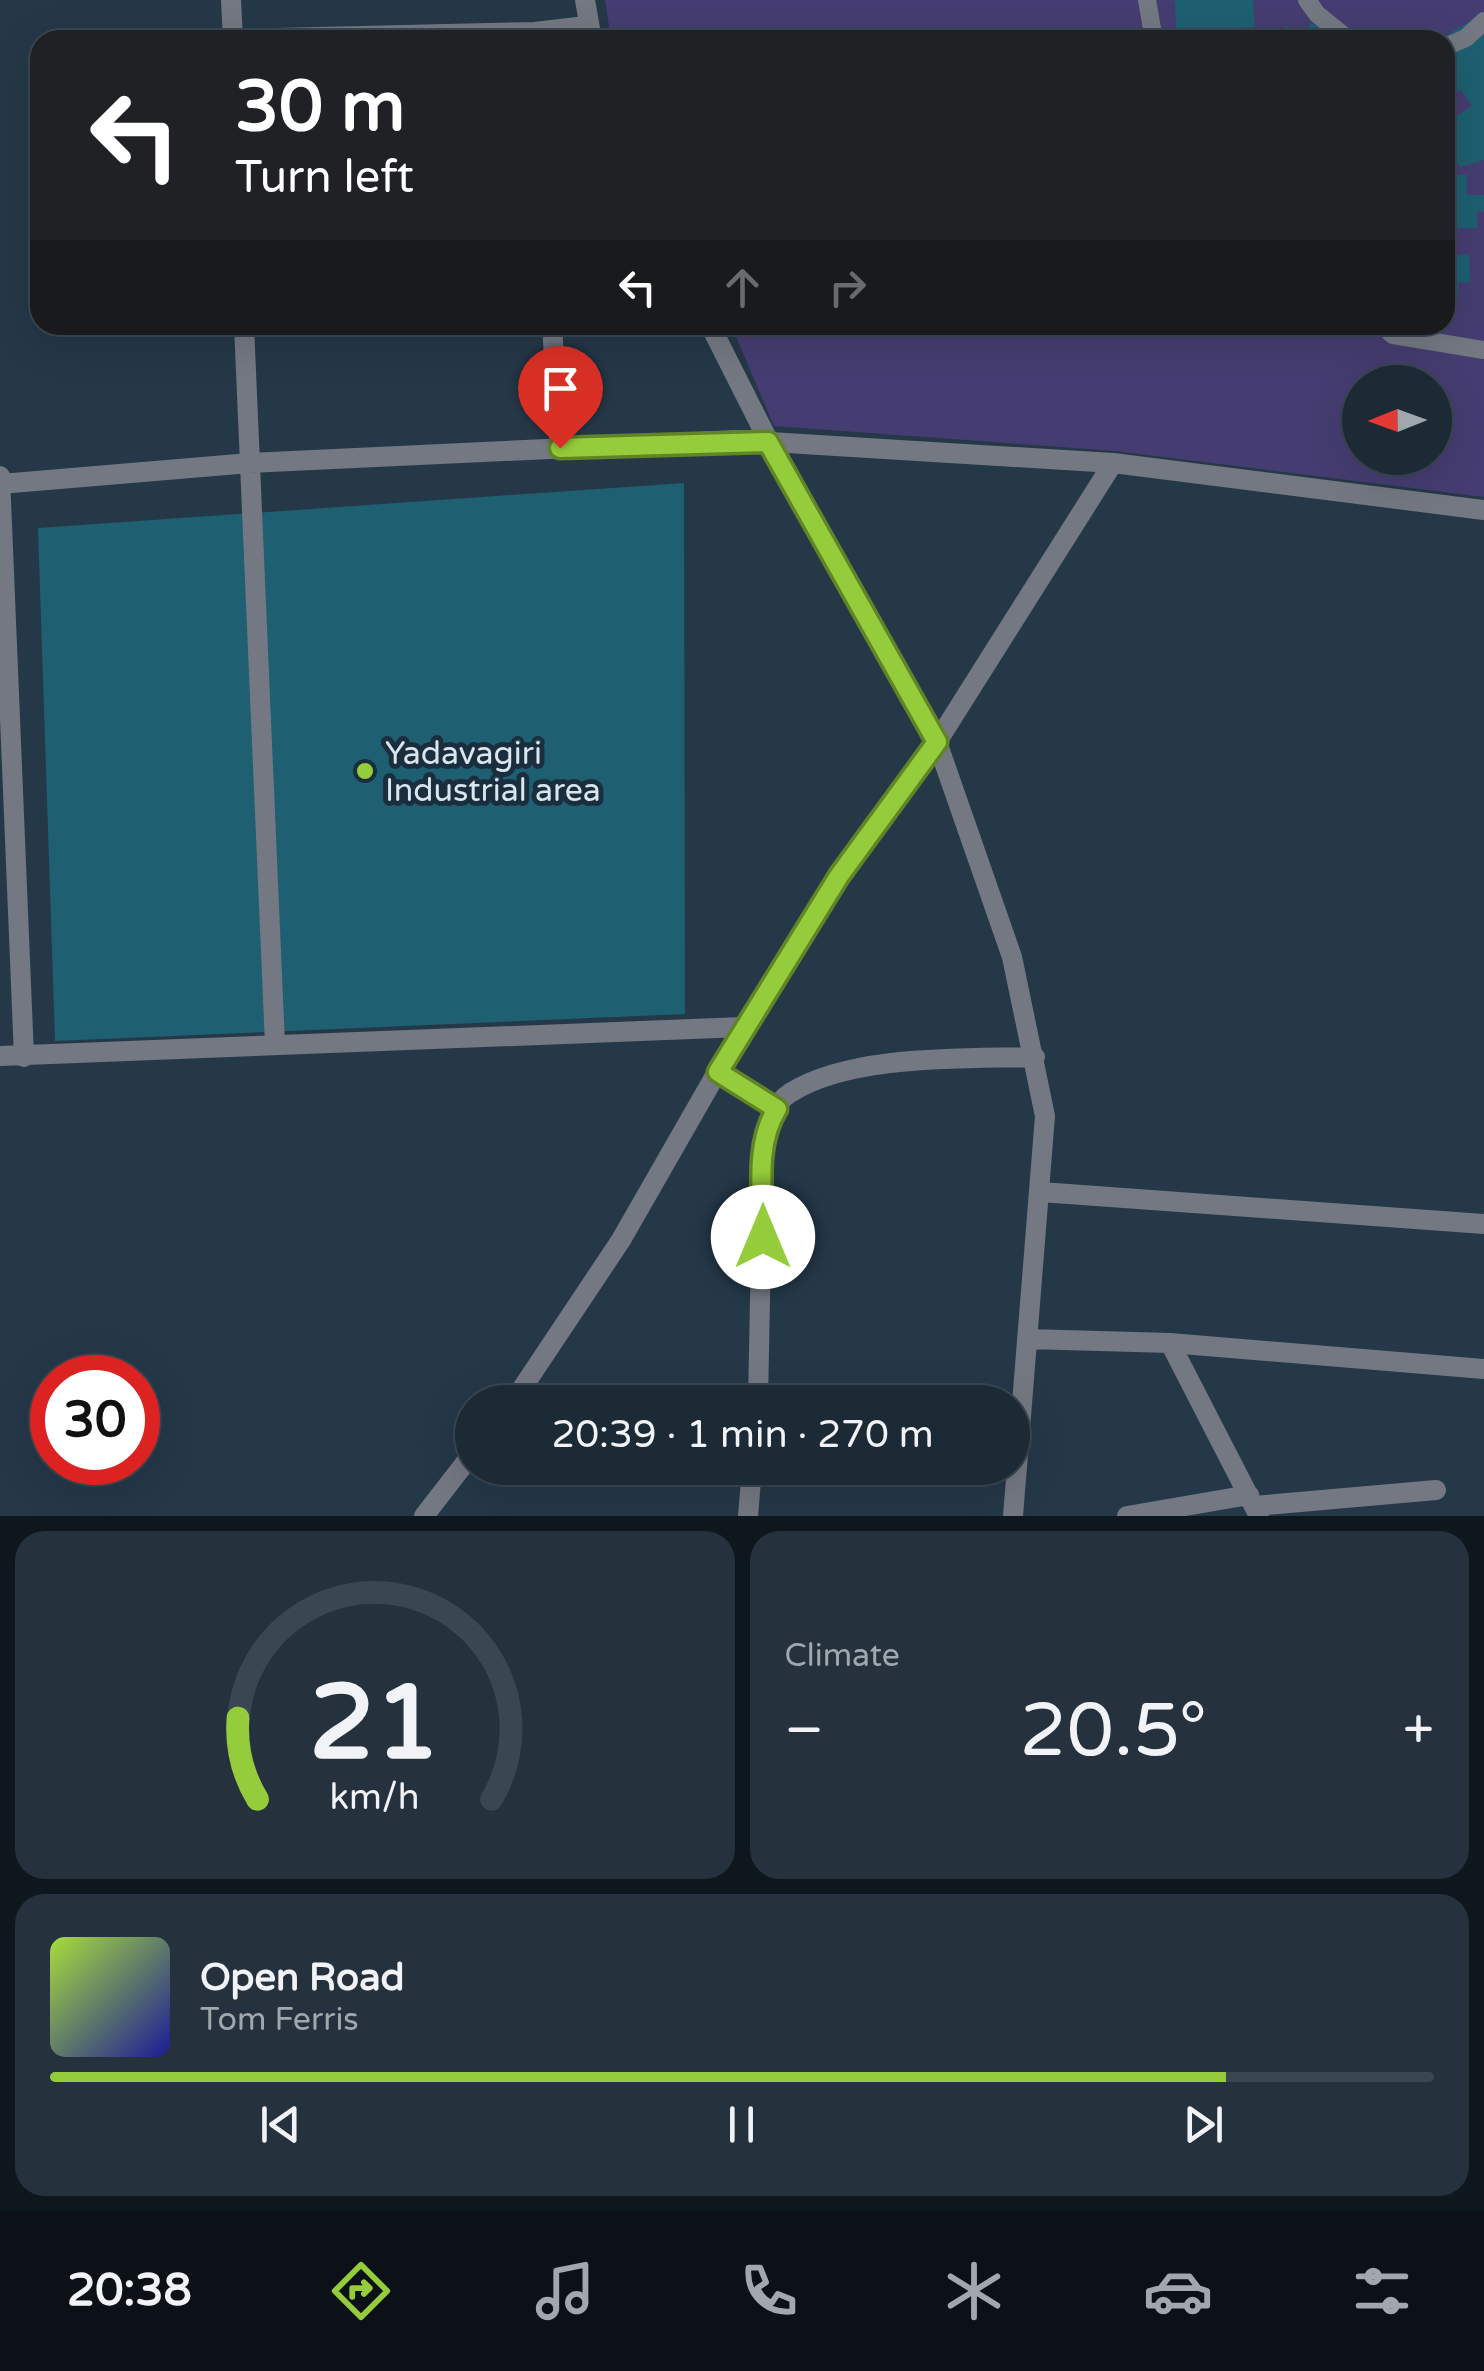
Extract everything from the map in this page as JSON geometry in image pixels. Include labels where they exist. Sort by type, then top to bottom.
[{"type":"street","points":[[232,0],[233,30]]},
{"type":"street","points":[[585,0],[589,30]]},
{"type":"street","points":[[244,335],[276,1045]]},
{"type":"street","points":[[553,335],[560,448]]},
{"type":"street","points":[[715,335],[768,442],[937,742],[1012,958],[1045,1116],[1042,1192],[1012,1516]]},
{"type":"street","points":[[0,484],[250,463],[768,442],[1113,464],[1484,510]]},
{"type":"street","points":[[524,1385],[620,1240],[744,1027],[839,876],[937,742],[1113,464]]},
{"type":"street","points":[[0,476],[11,1056],[744,1027]]},
{"type":"street","points":[[758,1385],[763,1147],[768,1123],[787,1094],[818,1080],[901,1061],[1035,1057]]},
{"type":"street","points":[[718,1072],[777,1109]]},
{"type":"street","points":[[1042,1192],[1484,1224]]},
{"type":"street","points":[[1027,1338],[1170,1344],[1484,1369]]},
{"type":"street","points":[[1170,1344],[1254,1506]]},
{"type":"street","points":[[424,1516],[455,1476]]},
{"type":"street","points":[[748,1516],[751,1485]]},
{"type":"street","points":[[1128,1516],[1436,1490]]},
{"type":"lane","points":[[1147,0],[1152,30]]},
{"type":"lane","points":[[1307,0],[1337,30]]},
{"type":"lane","points":[[1455,43],[1466,38],[1484,20]]},
{"type":"lane","points":[[1392,335],[1484,350]]},
{"type":"shaded area","points":[[605,0],[1484,0],[1484,497],[1116,451],[774,426],[735,335],[1455,335],[1455,30],[610,30]]},
{"type":"building","points":[[1175,0],[1253,0],[1255,27],[1176,30]]},
{"type":"building","points":[[1484,12],[1484,160],[1460,167],[1455,158],[1455,117],[1472,106],[1461,90],[1455,94],[1455,30]]},
{"type":"building","points":[[1310,23],[1329,30],[1307,30]]},
{"type":"building","points":[[1455,175],[1467,175],[1467,195],[1484,195],[1484,212],[1477,211],[1477,228],[1455,229]]},
{"type":"building","points":[[1455,252],[1469,254],[1470,282],[1458,283],[1455,297]]},
{"type":"building","name":"Yadavagiri Industrial area","points":[[684,483],[685,1014],[55,1041],[38,528]]},
{"type":"place","name":"Yadavagiri Industrial area","points":[[365,771]]},
{"type":"route","points":[[560,448],[768,442],[937,742],[839,876],[718,1072],[777,1109],[768,1123],[763,1147],[763,1237]]}]
